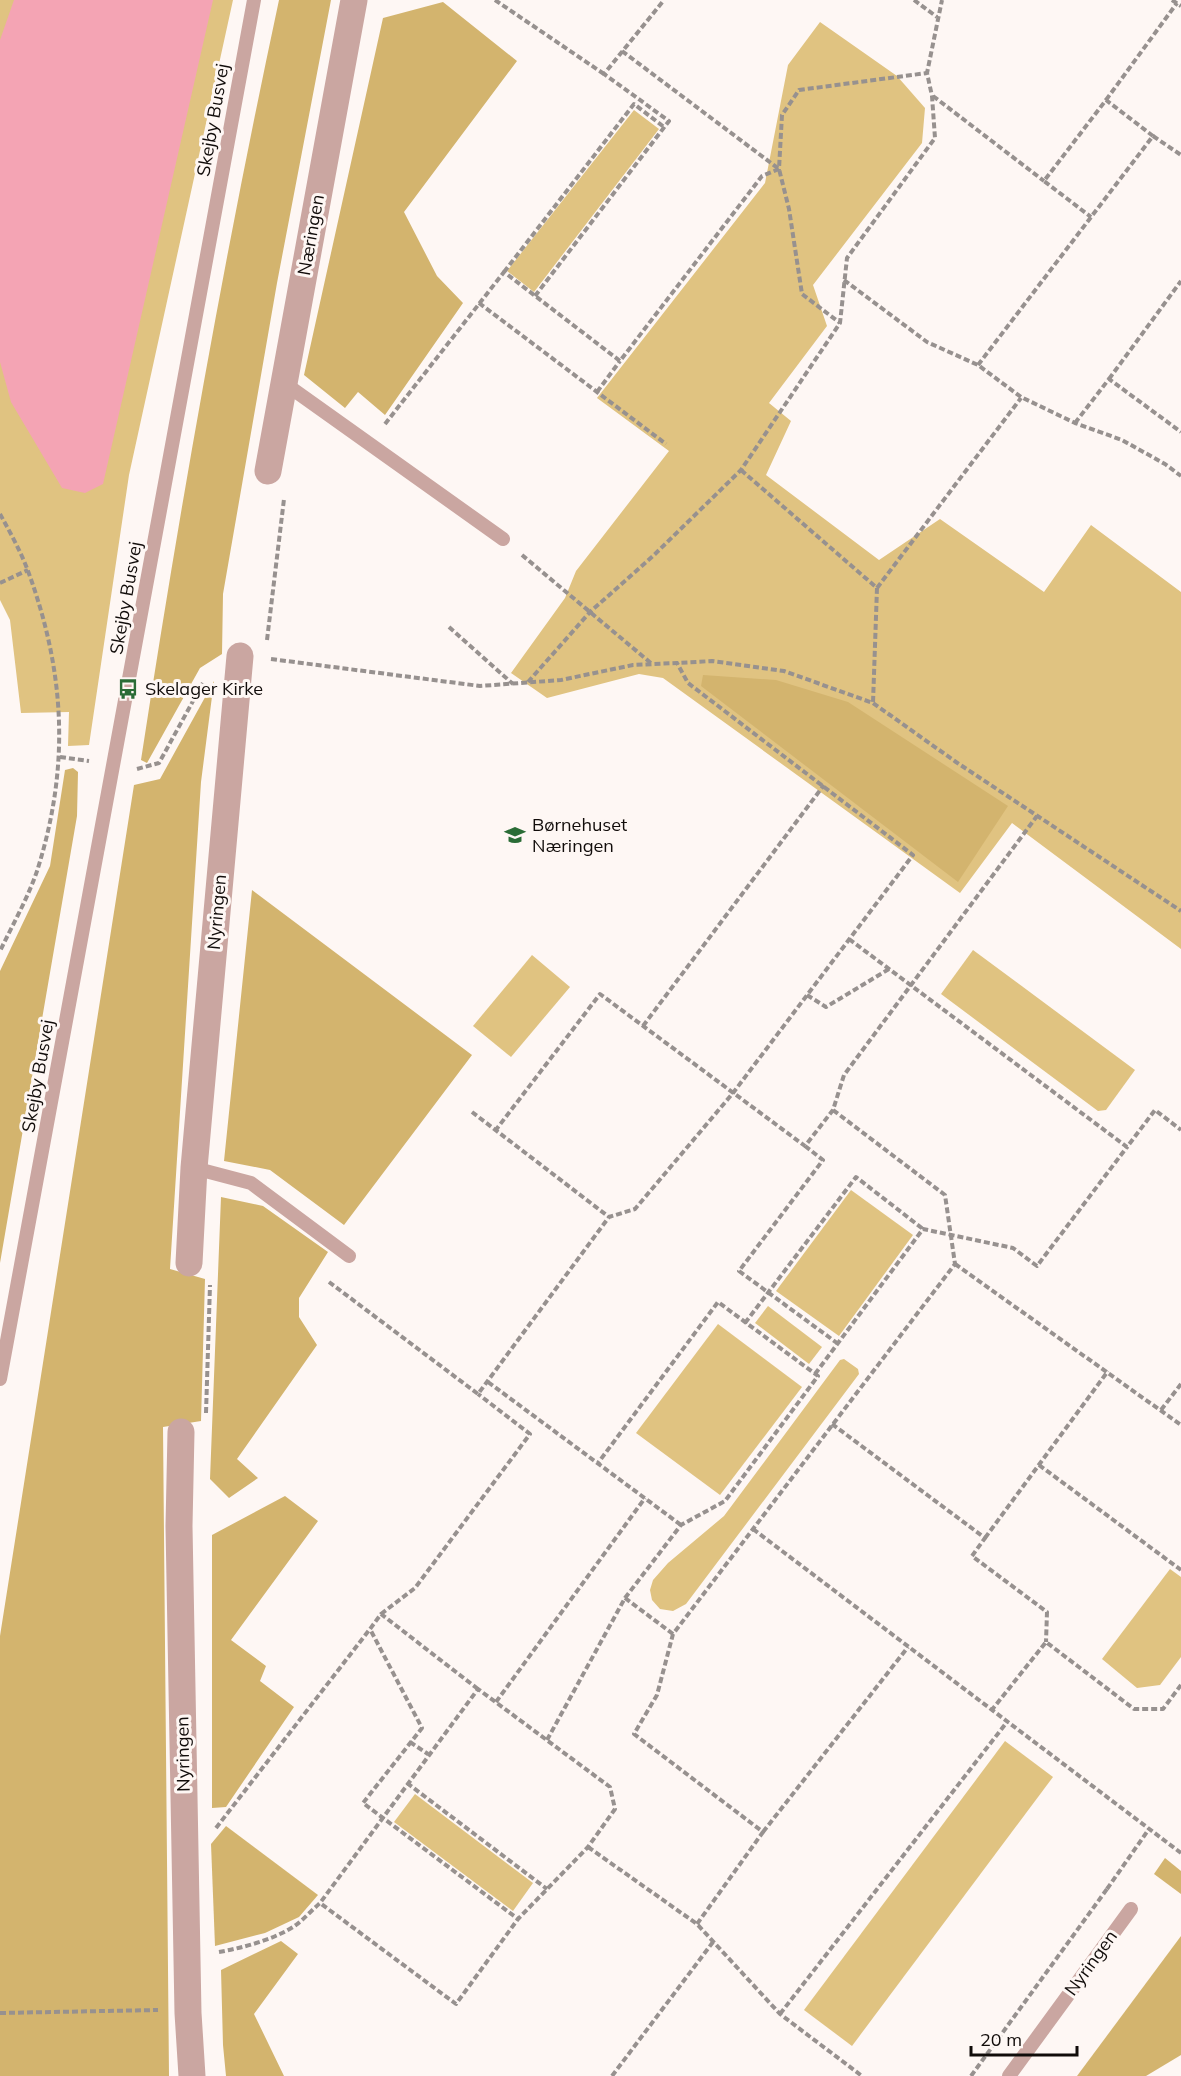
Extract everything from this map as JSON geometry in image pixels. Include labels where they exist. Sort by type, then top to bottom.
[{"type":"street","name":"Næringen","points":[[268,471],[354,0]]},
{"type":"street","name":"Nyringen","points":[[189,1263],[194,1168],[253,657]]},
{"type":"street","name":"Nyringen","points":[[181,1432],[179,1526],[184,1839],[188,2013],[192,2076]]},
{"type":"lane","name":"Skejby Busvej","points":[[0,1379],[254,0]]},
{"type":"lane","points":[[284,383],[503,539]]},
{"type":"lane","points":[[194,1168],[251,1183],[349,1256]]},
{"type":"lane","name":"Nyringen","points":[[1009,2076],[1131,1909]]},
{"type":"path","points":[[495,0],[669,121],[535,296]]},
{"type":"path","points":[[604,74],[664,0]]},
{"type":"path","points":[[914,0],[937,17]]},
{"type":"path","points":[[528,683],[590,612],[653,556],[741,470],[840,323],[847,258],[935,138],[932,96],[927,73],[942,0]]},
{"type":"path","points":[[1044,181],[1177,3]]},
{"type":"path","points":[[622,51],[779,169]]},
{"type":"path","points":[[840,323],[802,294],[789,209],[779,169],[782,115],[799,90],[927,73]]},
{"type":"path","points":[[932,96],[1091,217]]},
{"type":"path","points":[[1106,100],[1181,155]]},
{"type":"path","points":[[370,444],[634,105],[664,128]]},
{"type":"path","points":[[978,365],[1153,136]]},
{"type":"path","points":[[597,392],[762,176],[779,169]]},
{"type":"path","points":[[504,272],[620,361]]},
{"type":"path","points":[[844,279],[927,342],[978,365],[1021,398],[1076,423],[1122,440],[1165,464],[1181,476]]},
{"type":"path","points":[[1076,423],[1181,281]]},
{"type":"path","points":[[479,303],[666,444]]},
{"type":"path","points":[[1109,379],[1181,432]]},
{"type":"path","points":[[873,703],[877,588],[1021,398]]},
{"type":"path","points":[[741,470],[877,588]]},
{"type":"path","points":[[253,657],[287,473],[268,471]]},
{"type":"path","points":[[0,514],[28,570],[52,650],[60,702],[60,757],[50,820],[38,869],[0,951]]},
{"type":"path","points":[[503,539],[652,664]]},
{"type":"path","points":[[0,583],[28,570]]},
{"type":"path","points":[[449,627],[513,684]]},
{"type":"path","points":[[60,757],[135,769],[159,763],[208,674],[253,657],[480,686],[561,680],[633,665],[712,661],[784,671],[873,703],[1037,816],[1181,911]]},
{"type":"path","points":[[478,1394],[609,1217],[635,1209],[733,1093],[913,855],[688,683],[677,663]]},
{"type":"path","points":[[643,1026],[824,785]]},
{"type":"path","points":[[805,1146],[833,1110],[844,1075],[1037,816]]},
{"type":"path","points":[[849,939],[1127,1147]]},
{"type":"path","points":[[807,995],[826,1007],[889,969]]},
{"type":"path","points":[[495,1131],[600,994],[824,1160],[740,1271],[837,1343]]},
{"type":"path","points":[[763,1832],[634,1734],[657,1695],[674,1634],[955,1264],[945,1195],[833,1110]]},
{"type":"path","points":[[745,1323],[856,1177],[923,1229],[1013,1248],[1037,1266],[1155,1110],[1181,1130]]},
{"type":"path","points":[[472,1112],[609,1217]]},
{"type":"path","points":[[815,1374],[923,1229]]},
{"type":"path","points":[[181,1432],[206,1434],[211,1268],[189,1263]]},
{"type":"path","points":[[955,1264],[1181,1425]]},
{"type":"path","points":[[184,1839],[209,1838],[381,1614],[415,1588],[530,1434],[329,1282]]},
{"type":"path","points":[[547,1740],[625,1598],[681,1525],[725,1501],[818,1376],[718,1302],[598,1463]]},
{"type":"path","points":[[991,1710],[1046,1642],[1047,1612],[972,1556],[1108,1371]]},
{"type":"path","points":[[488,1382],[681,1525]]},
{"type":"path","points":[[1161,1410],[1181,1384]]},
{"type":"path","points":[[832,1424],[985,1538]]},
{"type":"path","points":[[1039,1465],[1181,1570]]},
{"type":"path","points":[[496,1702],[645,1498]]},
{"type":"path","points":[[753,1529],[1181,1853]]},
{"type":"path","points":[[625,1598],[674,1634]]},
{"type":"path","points":[[320,1903],[456,2004],[518,1919],[588,1847],[615,1809],[610,1787],[381,1614]]},
{"type":"path","points":[[370,1629],[422,1728],[363,1803],[518,1919]]},
{"type":"path","points":[[1046,1642],[1134,1709],[1163,1709],[1181,1685]]},
{"type":"path","points":[[696,1924],[763,1832],[908,1647]]},
{"type":"path","points":[[187,1958],[235,1949],[268,1938],[295,1926],[320,1903],[478,1689]]},
{"type":"path","points":[[780,2014],[1007,1722]]},
{"type":"path","points":[[410,1742],[428,1754]]},
{"type":"path","points":[[407,1783],[547,1889]]},
{"type":"path","points":[[1124,1864],[1149,1829]]},
{"type":"path","points":[[588,1847],[696,1924],[780,2014],[862,2076]]},
{"type":"path","points":[[971,2076],[1107,1889]]},
{"type":"path","points":[[612,2076],[713,1942]]},
{"type":"path","points":[[0,2013],[161,2010],[188,2013]]},
{"type":"shaded area","points":[[0,0],[233,0],[129,475],[89,745],[68,746],[69,712],[21,713],[10,620],[0,600]]},
{"type":"shaded area","points":[[14,0],[213,0],[103,484],[85,493],[62,488],[11,402],[0,362],[0,40]]},
{"type":"shaded area","points":[[279,0],[331,0],[277,283],[223,594],[222,654],[200,668],[147,763],[141,760],[171,570],[240,189]]},
{"type":"shaded area","points":[[443,2],[517,61],[404,212],[437,276],[463,303],[385,415],[358,392],[345,408],[304,375],[383,18]]},
{"type":"shaded area","points":[[820,22],[897,76],[925,108],[922,143],[813,285],[827,326],[769,403],[791,421],[766,475],[879,560],[940,519],[1044,592],[1091,525],[1181,592],[1181,949],[1012,823],[960,893],[663,678],[639,674],[547,698],[511,673],[565,598],[576,571],[669,451],[597,398],[765,183],[788,65]]},
{"type":"shaded area","points":[[634,110],[659,129],[534,292],[507,271]]},
{"type":"shaded area","points":[[703,675],[776,680],[848,702],[1008,806],[958,882],[701,686]]},
{"type":"shaded area","points":[[214,681],[201,782],[170,1269],[205,1279],[201,1421],[163,1427],[169,2076],[0,2076],[0,1636],[134,785],[160,779]]},
{"type":"shaded area","points":[[73,768],[78,772],[77,816],[0,1263],[0,971],[50,866],[65,770]]},
{"type":"shaded area","points":[[252,890],[472,1055],[344,1225],[270,1170],[224,1161]]},
{"type":"shaded area","points":[[973,950],[1135,1070],[1106,1110],[1098,1111],[941,994]]},
{"type":"shaded area","points":[[532,955],[570,987],[511,1057],[473,1026]]},
{"type":"shaded area","points":[[851,1190],[913,1235],[839,1336],[776,1291]]},
{"type":"shaded area","points":[[221,1197],[263,1206],[328,1252],[299,1298],[299,1317],[317,1345],[237,1459],[258,1478],[229,1498],[210,1479]]},
{"type":"shaded area","points":[[768,1306],[822,1347],[809,1364],[755,1323]]},
{"type":"shaded area","points":[[718,1324],[802,1387],[720,1495],[636,1433]]},
{"type":"shaded area","points":[[844,1359],[858,1369],[859,1374],[686,1604],[673,1611],[660,1609],[652,1600],[650,1590],[653,1580],[668,1563],[724,1516],[840,1360]]},
{"type":"shaded area","points":[[285,1496],[318,1521],[231,1640],[266,1666],[260,1681],[294,1707],[226,1807],[212,1808],[212,1535]]},
{"type":"shaded area","points":[[1170,1569],[1181,1577],[1181,1657],[1160,1685],[1137,1688],[1102,1659]]},
{"type":"shaded area","points":[[1005,1741],[1053,1777],[852,2046],[804,2010]]},
{"type":"shaded area","points":[[415,1794],[533,1883],[513,1911],[394,1822]]},
{"type":"shaded area","points":[[226,1826],[318,1895],[299,1917],[265,1933],[215,1946],[211,1844]]},
{"type":"shaded area","points":[[1165,1858],[1181,1871],[1181,1894],[1154,1874]]},
{"type":"shaded area","points":[[1181,1936],[1181,2055],[1146,2076],[1077,2076]]},
{"type":"shaded area","points":[[281,1941],[298,1954],[254,2014],[284,2076],[226,2076],[221,1970]]},
{"type":"place","name":"Skelager Kirke","points":[[128,689]]},
{"type":"place","name":"Børnehuset Næringen","points":[[515,835]]}]
